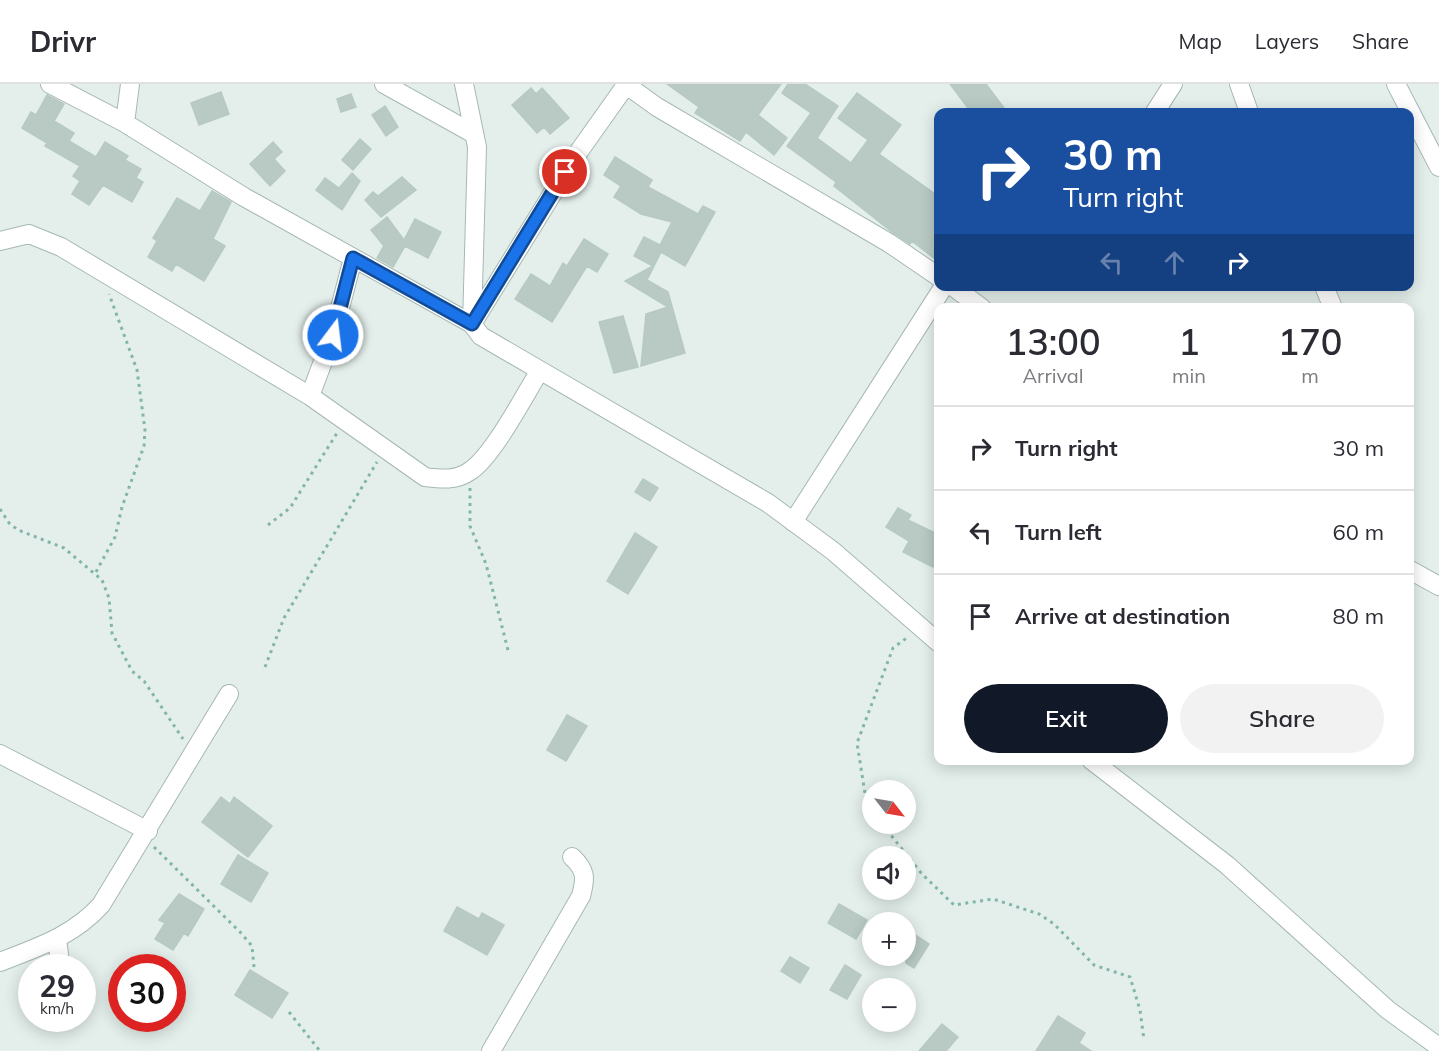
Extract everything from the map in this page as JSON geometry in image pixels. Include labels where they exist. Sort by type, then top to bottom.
[{"type":"street","points":[[51,84],[125,123],[244,197],[472,324],[481,336],[539,372],[768,503],[833,551],[934,639]]},
{"type":"street","points":[[125,123],[130,84]]},
{"type":"street","points":[[384,84],[474,134]]},
{"type":"street","points":[[464,84],[477,147],[472,324]]},
{"type":"street","points":[[472,324],[570,164],[625,84],[657,107],[890,243],[934,274]]},
{"type":"street","points":[[1158,108],[1173,84]]},
{"type":"street","points":[[1239,84],[1248,108]]},
{"type":"street","points":[[1396,84],[1408,108]]},
{"type":"street","points":[[1414,119],[1439,167]]},
{"type":"street","points":[[0,223],[7,238],[28,234],[43,238],[100,270],[310,396],[425,477],[448,480],[470,471],[489,451],[539,372]]},
{"type":"street","points":[[310,396],[333,335],[353,258]]},
{"type":"street","points":[[793,522],[941,291]]},
{"type":"street","points":[[959,291],[975,303]]},
{"type":"street","points":[[1414,572],[1439,586]]},
{"type":"street","points":[[0,962],[57,940],[86,922],[102,905],[229,694]]},
{"type":"street","points":[[0,754],[146,834]]},
{"type":"street","points":[[1097,765],[1227,865],[1388,1011],[1439,1047]]},
{"type":"street","points":[[491,1051],[581,896],[586,877],[582,866],[572,857]]},
{"type":"street","points":[[57,940],[59,954]]},
{"type":"path","points":[[95,573],[115,537],[122,507],[144,446],[145,430],[137,370],[100,270]]},
{"type":"path","points":[[268,525],[290,508],[345,421]]},
{"type":"path","points":[[265,667],[284,618],[384,450]]},
{"type":"path","points":[[470,471],[470,526],[486,564],[509,654]]},
{"type":"path","points":[[0,509],[9,523],[18,530],[64,548],[95,573],[106,590],[110,627],[124,657],[193,754]]},
{"type":"path","points":[[863,780],[857,743],[893,648],[921,627]]},
{"type":"path","points":[[146,834],[252,946],[254,967]]},
{"type":"path","points":[[890,834],[922,874],[954,905],[993,899],[1039,914],[1054,924],[1094,965],[1130,977],[1140,1010],[1144,1040]]},
{"type":"path","points":[[289,1012],[320,1051]]},
{"type":"building","points":[[667,84],[781,84],[758,115],[787,138],[774,155],[746,132],[740,141],[695,113],[699,107]]},
{"type":"building","points":[[788,84],[805,84],[838,106],[817,138],[851,163],[868,140],[838,118],[857,93],[901,125],[879,154],[934,193],[934,258],[912,241],[910,244],[892,232],[834,186],[836,182],[787,146],[811,113],[782,93]]},
{"type":"building","points":[[950,84],[986,84],[1004,108],[968,108]]},
{"type":"building","points":[[531,88],[536,94],[542,88],[569,118],[550,134],[544,127],[537,133],[512,105]]},
{"type":"building","points":[[221,92],[229,114],[199,125],[191,103]]},
{"type":"building","points":[[351,94],[356,107],[341,112],[337,99]]},
{"type":"building","points":[[47,95],[64,104],[54,121],[74,133],[69,141],[96,157],[105,142],[128,156],[125,160],[141,169],[136,178],[143,182],[132,202],[103,185],[89,205],[72,194],[80,181],[73,176],[80,166],[45,146],[47,143],[22,128],[31,112],[36,115]]},
{"type":"building","points":[[385,106],[398,127],[386,136],[372,115]]},
{"type":"building","points":[[360,139],[371,149],[353,170],[342,160]]},
{"type":"building","points":[[273,142],[282,152],[274,159],[285,171],[270,186],[250,164]]},
{"type":"building","points":[[615,157],[652,180],[648,187],[698,214],[703,206],[715,212],[685,266],[661,252],[647,280],[668,292],[685,353],[641,366],[646,314],[668,307],[625,281],[653,266],[634,256],[644,237],[660,245],[672,222],[641,214],[614,197],[621,186],[604,175]]},
{"type":"building","points":[[352,173],[360,181],[342,210],[316,190],[325,178],[339,188]]},
{"type":"building","points":[[402,177],[416,190],[381,217],[365,200],[373,192],[378,196]]},
{"type":"building","points":[[212,191],[231,202],[213,239],[225,246],[204,281],[176,264],[172,271],[148,257],[157,241],[153,238],[177,198],[200,211]]},
{"type":"building","points":[[387,217],[404,240],[415,219],[441,232],[428,258],[405,246],[393,267],[377,258],[384,246],[371,230]]},
{"type":"building","points":[[584,239],[608,254],[597,272],[587,266],[552,322],[515,299],[531,274],[550,286],[563,263],[567,266]]},
{"type":"building","points":[[623,316],[638,367],[614,373],[599,322]]},
{"type":"building","points":[[643,479],[658,488],[650,501],[635,492]]},
{"type":"building","points":[[898,508],[911,515],[908,520],[934,533],[933,567],[903,552],[909,541],[886,527]]},
{"type":"building","points":[[635,533],[657,547],[628,594],[607,581]]},
{"type":"building","points":[[567,715],[587,726],[566,761],[547,750]]},
{"type":"building","points":[[221,797],[230,804],[234,797],[272,826],[248,857],[202,822]]},
{"type":"building","points":[[238,855],[268,873],[251,902],[221,884]]},
{"type":"building","points":[[179,894],[204,909],[188,936],[184,933],[173,950],[155,939],[165,923],[159,920]]},
{"type":"building","points":[[839,904],[862,917],[862,929],[856,939],[828,923]]},
{"type":"building","points":[[457,907],[479,919],[482,913],[504,925],[487,955],[444,931]]},
{"type":"building","points":[[916,936],[929,944],[916,965]]},
{"type":"building","points":[[790,957],[809,968],[800,983],[781,971]]},
{"type":"building","points":[[845,965],[861,975],[847,999],[830,990]]},
{"type":"building","points":[[250,970],[288,993],[272,1018],[235,995]]},
{"type":"building","points":[[1058,1016],[1085,1033],[1079,1043],[1091,1051],[1036,1051]]},
{"type":"building","points":[[942,1024],[958,1037],[946,1051],[919,1051]]},
{"type":"route","points":[[333,335],[353,258],[472,324],[565,172]]}]
